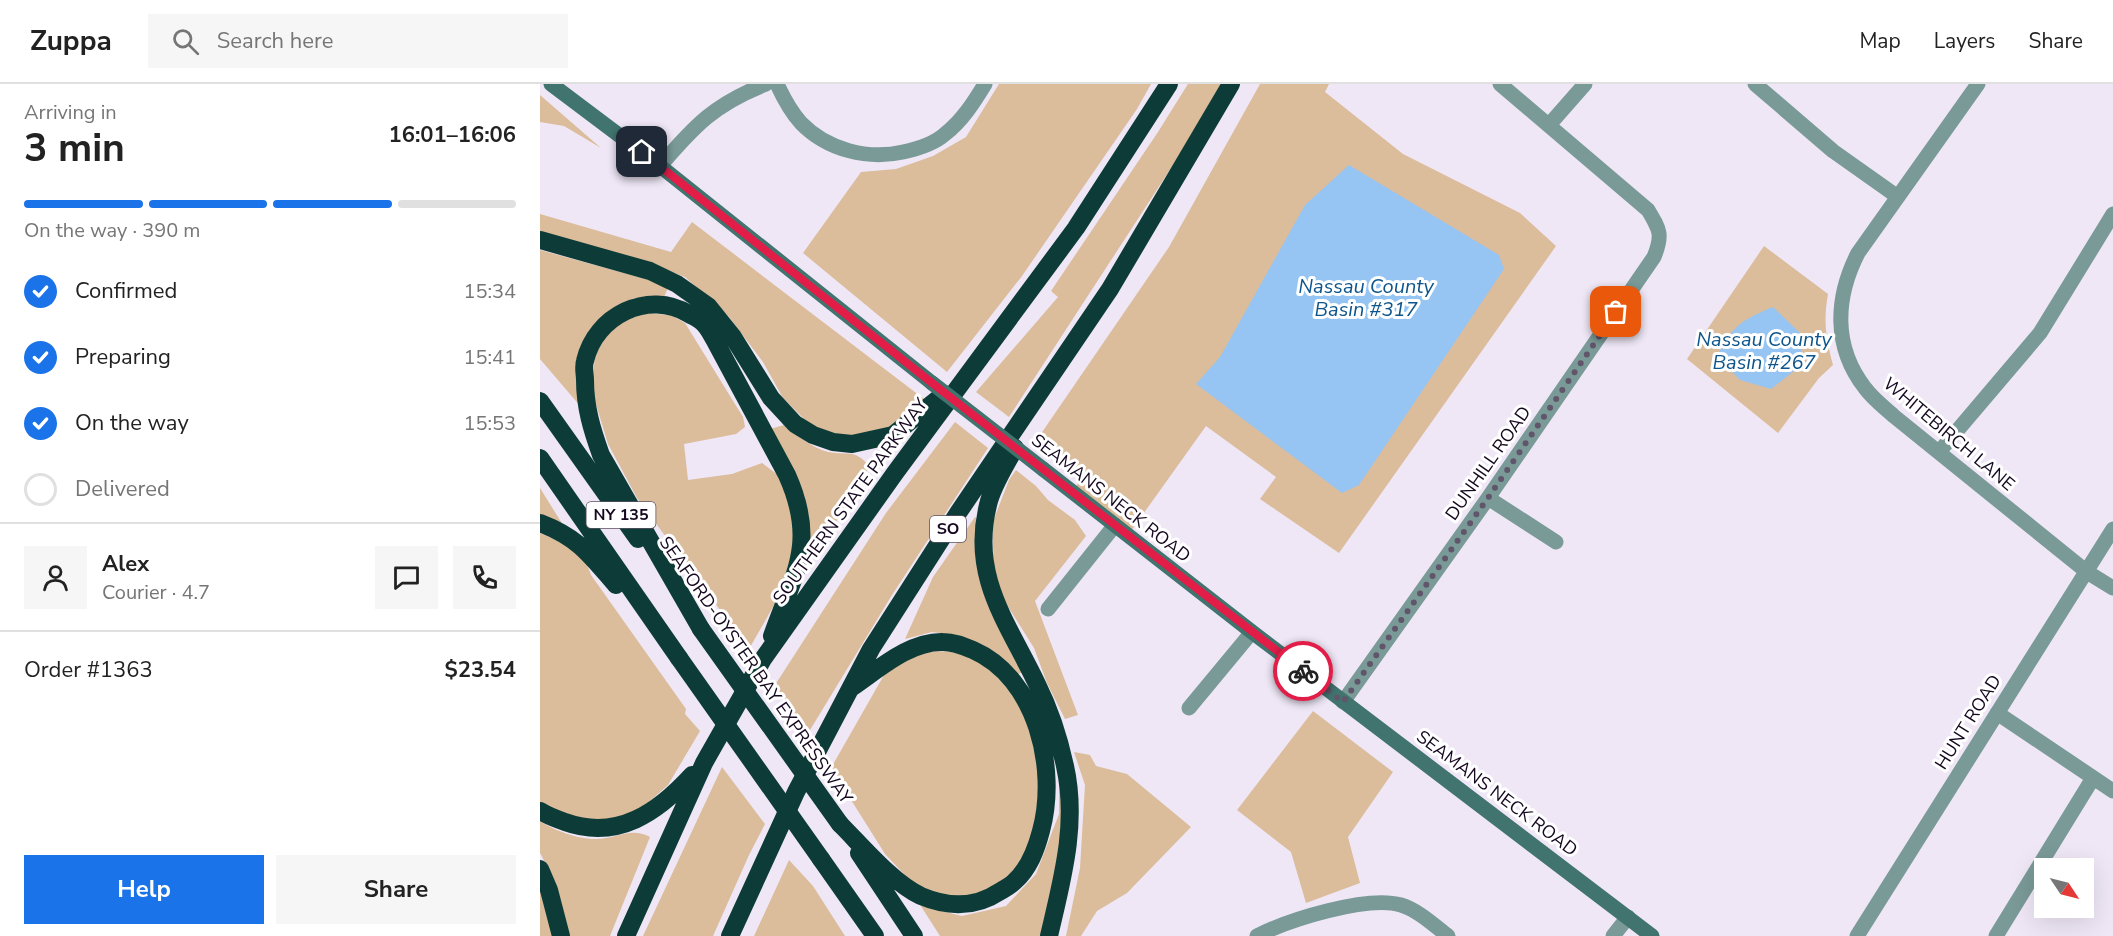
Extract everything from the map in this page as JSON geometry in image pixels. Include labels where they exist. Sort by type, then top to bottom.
[{"type":"highway","name":"SOUTHERN STATE PARKWAY","points":[[626,936],[704,763],[763,658],[895,472],[1076,228],[1168,84]]},
{"type":"highway","name":"SO","points":[[730,936],[796,792],[871,649],[910,586],[1110,289],[1231,84]]},
{"type":"highway","points":[[540,240],[650,271],[677,284],[708,306],[733,337],[771,398],[782,411],[795,424],[813,435],[833,442],[852,444],[893,435],[918,417],[971,371]]},
{"type":"highway","points":[[701,629],[602,455],[590,424],[585,392],[584,362],[594,339],[603,326],[617,314],[631,308],[651,304],[678,307],[703,322],[731,370],[797,498],[803,537],[800,559],[763,658]]},
{"type":"highway","points":[[1049,936],[1064,874],[1069,837],[1070,805],[1066,767],[1055,727],[1038,685],[996,606],[986,572],[983,543],[988,504],[1005,466],[1054,374]]},
{"type":"highway","name":"SEAFORD-OYSTER BAY EXPRESSWAY","points":[[540,401],[840,824],[914,936]]},
{"type":"highway","name":"NY 135","points":[[540,458],[875,936]]},
{"type":"highway","points":[[540,523],[559,530],[581,545],[679,658]]},
{"type":"highway","points":[[840,824],[901,883],[919,895],[939,903],[964,905],[990,898],[1014,883],[1028,866],[1036,850],[1046,813],[1048,782],[1044,750],[1032,713],[1012,681],[1000,667],[985,656],[959,644],[931,643],[903,653],[849,688]]},
{"type":"highway","points":[[540,811],[580,828],[618,826],[650,813],[671,797],[704,763]]},
{"type":"highway","points":[[540,869],[549,890],[561,936]]},
{"type":"highway","points":[[846,895],[866,936]]},
{"type":"main road","name":"SEAMANS NECK ROAD","points":[[551,84],[660,166],[932,383],[1252,632],[1652,936]]},
{"type":"street","points":[[660,166],[692,128],[718,108],[766,84]]},
{"type":"street","points":[[777,84],[801,123],[822,139],[859,154],[882,155],[919,148],[943,136],[961,119],[985,84]]},
{"type":"street","points":[[1500,84],[1549,125],[1585,84]]},
{"type":"street","points":[[1755,84],[1771,89],[1833,151],[1898,196]]},
{"type":"street","name":"WHITEBIRCH LANE","points":[[1978,84],[1858,253],[1849,270],[1840,303],[1842,340],[1850,365],[1866,390],[1895,417],[2087,573],[2113,588]]},
{"type":"street","name":"DUNHILL ROAD","points":[[1343,702],[1488,498],[1654,257],[1660,242],[1660,231],[1648,210],[1549,125]]},
{"type":"street","points":[[1939,452],[2040,333],[2113,214]]},
{"type":"street","points":[[1488,498],[1556,542]]},
{"type":"street","points":[[1048,609],[1115,525]]},
{"type":"street","name":"HUNT ROAD","points":[[1857,936],[2113,530]]},
{"type":"street","points":[[1189,708],[1252,632]]},
{"type":"street","points":[[1997,713],[2113,791]]},
{"type":"street","points":[[1996,936],[2093,778]]},
{"type":"street","points":[[1257,936],[1354,905],[1374,902],[1401,905],[1448,936]]},
{"type":"street","points":[[1613,936],[1628,917]]},
{"type":"shaded area","points":[[999,84],[1151,84],[1137,109],[1022,276],[947,372],[803,253],[861,172],[896,169],[933,156],[966,137]]},
{"type":"shaded area","points":[[1188,84],[1221,84],[1186,145],[1009,417],[976,392],[1058,297],[1051,291]]},
{"type":"shaded area","points":[[1260,84],[1329,84],[1325,92],[1403,154],[1520,213],[1556,246],[1339,553],[1260,499],[1276,477],[1206,426],[1131,531],[1075,488],[1083,476],[1036,441],[1169,247]]},
{"type":"shaded area","points":[[540,95],[601,148],[564,126],[540,122]]},
{"type":"shaded area","points":[[540,214],[671,252],[692,222],[924,399],[891,429],[853,438],[813,428],[783,398],[763,362],[729,317],[685,277],[641,260],[540,234]]},
{"type":"shaded area","points":[[1764,246],[1828,294],[1826,330],[1833,365],[1819,378],[1778,433],[1687,359]]},
{"type":"shaded area","points":[[540,250],[653,281],[668,288],[664,297],[634,298],[599,321],[581,407],[540,359]]},
{"type":"shaded area","points":[[643,313],[671,315],[685,323],[743,417],[745,427],[736,434],[684,444],[688,480],[732,474],[762,463],[778,475],[789,493],[797,537],[789,579],[749,649],[637,498],[608,444],[592,391],[595,354],[613,327]]},
{"type":"shaded area","points":[[955,422],[988,448],[892,595],[807,735],[775,685],[886,513]]},
{"type":"shaded area","points":[[784,425],[816,448],[828,452],[855,455],[870,466],[814,558],[807,556],[810,530],[804,494],[770,429]]},
{"type":"shaded area","points":[[1016,470],[1036,486],[1048,500],[1075,520],[1086,536],[1035,601],[1078,715],[1065,719],[1047,683],[1034,648],[1002,597],[994,567],[992,524],[1009,480]]},
{"type":"shaded area","points":[[540,488],[563,525],[540,518]]},
{"type":"shaded area","points":[[975,517],[980,521],[1022,672],[1017,675],[960,636],[932,632],[905,639],[933,577]]},
{"type":"shaded area","points":[[540,533],[582,551],[591,575],[686,709],[685,714],[700,731],[668,785],[635,814],[595,822],[553,813],[540,803]]},
{"type":"shaded area","points":[[931,651],[962,652],[982,661],[1020,702],[1040,757],[1041,815],[1024,862],[997,888],[960,898],[918,889],[885,854],[831,768],[884,675],[908,659]]},
{"type":"shaded area","points":[[1313,711],[1393,772],[1348,837],[1360,883],[1306,903],[1291,852],[1237,810]]},
{"type":"shaded area","points":[[1074,752],[1090,755],[1096,766],[1127,774],[1191,827],[1127,893],[1097,911],[1081,936],[1066,936],[1080,868],[1085,785]]},
{"type":"shaded area","points":[[1059,763],[1066,827],[1045,936],[940,936],[917,900],[929,908],[962,916],[1006,906],[1036,874],[1059,814]]},
{"type":"shaded area","points":[[722,767],[765,824],[713,936],[643,936]]},
{"type":"shaded area","points":[[540,821],[552,828],[588,839],[602,839],[629,833],[650,837],[610,936],[569,936],[553,877],[540,853]]},
{"type":"shaded area","points":[[789,860],[813,886],[845,936],[754,936]]},
{"type":"shaded area","points":[[540,889],[553,936],[540,936]]},
{"type":"water","name":"Nassau County Basin #317","points":[[1349,165],[1499,255],[1504,269],[1359,485],[1342,493],[1196,384],[1220,357],[1305,205]]},
{"type":"water","name":"Nassau County Basin #267","points":[[1773,307],[1804,337],[1799,367],[1771,389],[1740,380],[1717,356],[1728,337],[1739,325]]},
{"type":"way so far","points":[[1303,671],[1343,702],[1488,498],[1616,312]]},
{"type":"route","points":[[642,152],[932,383],[1303,671]]}]
